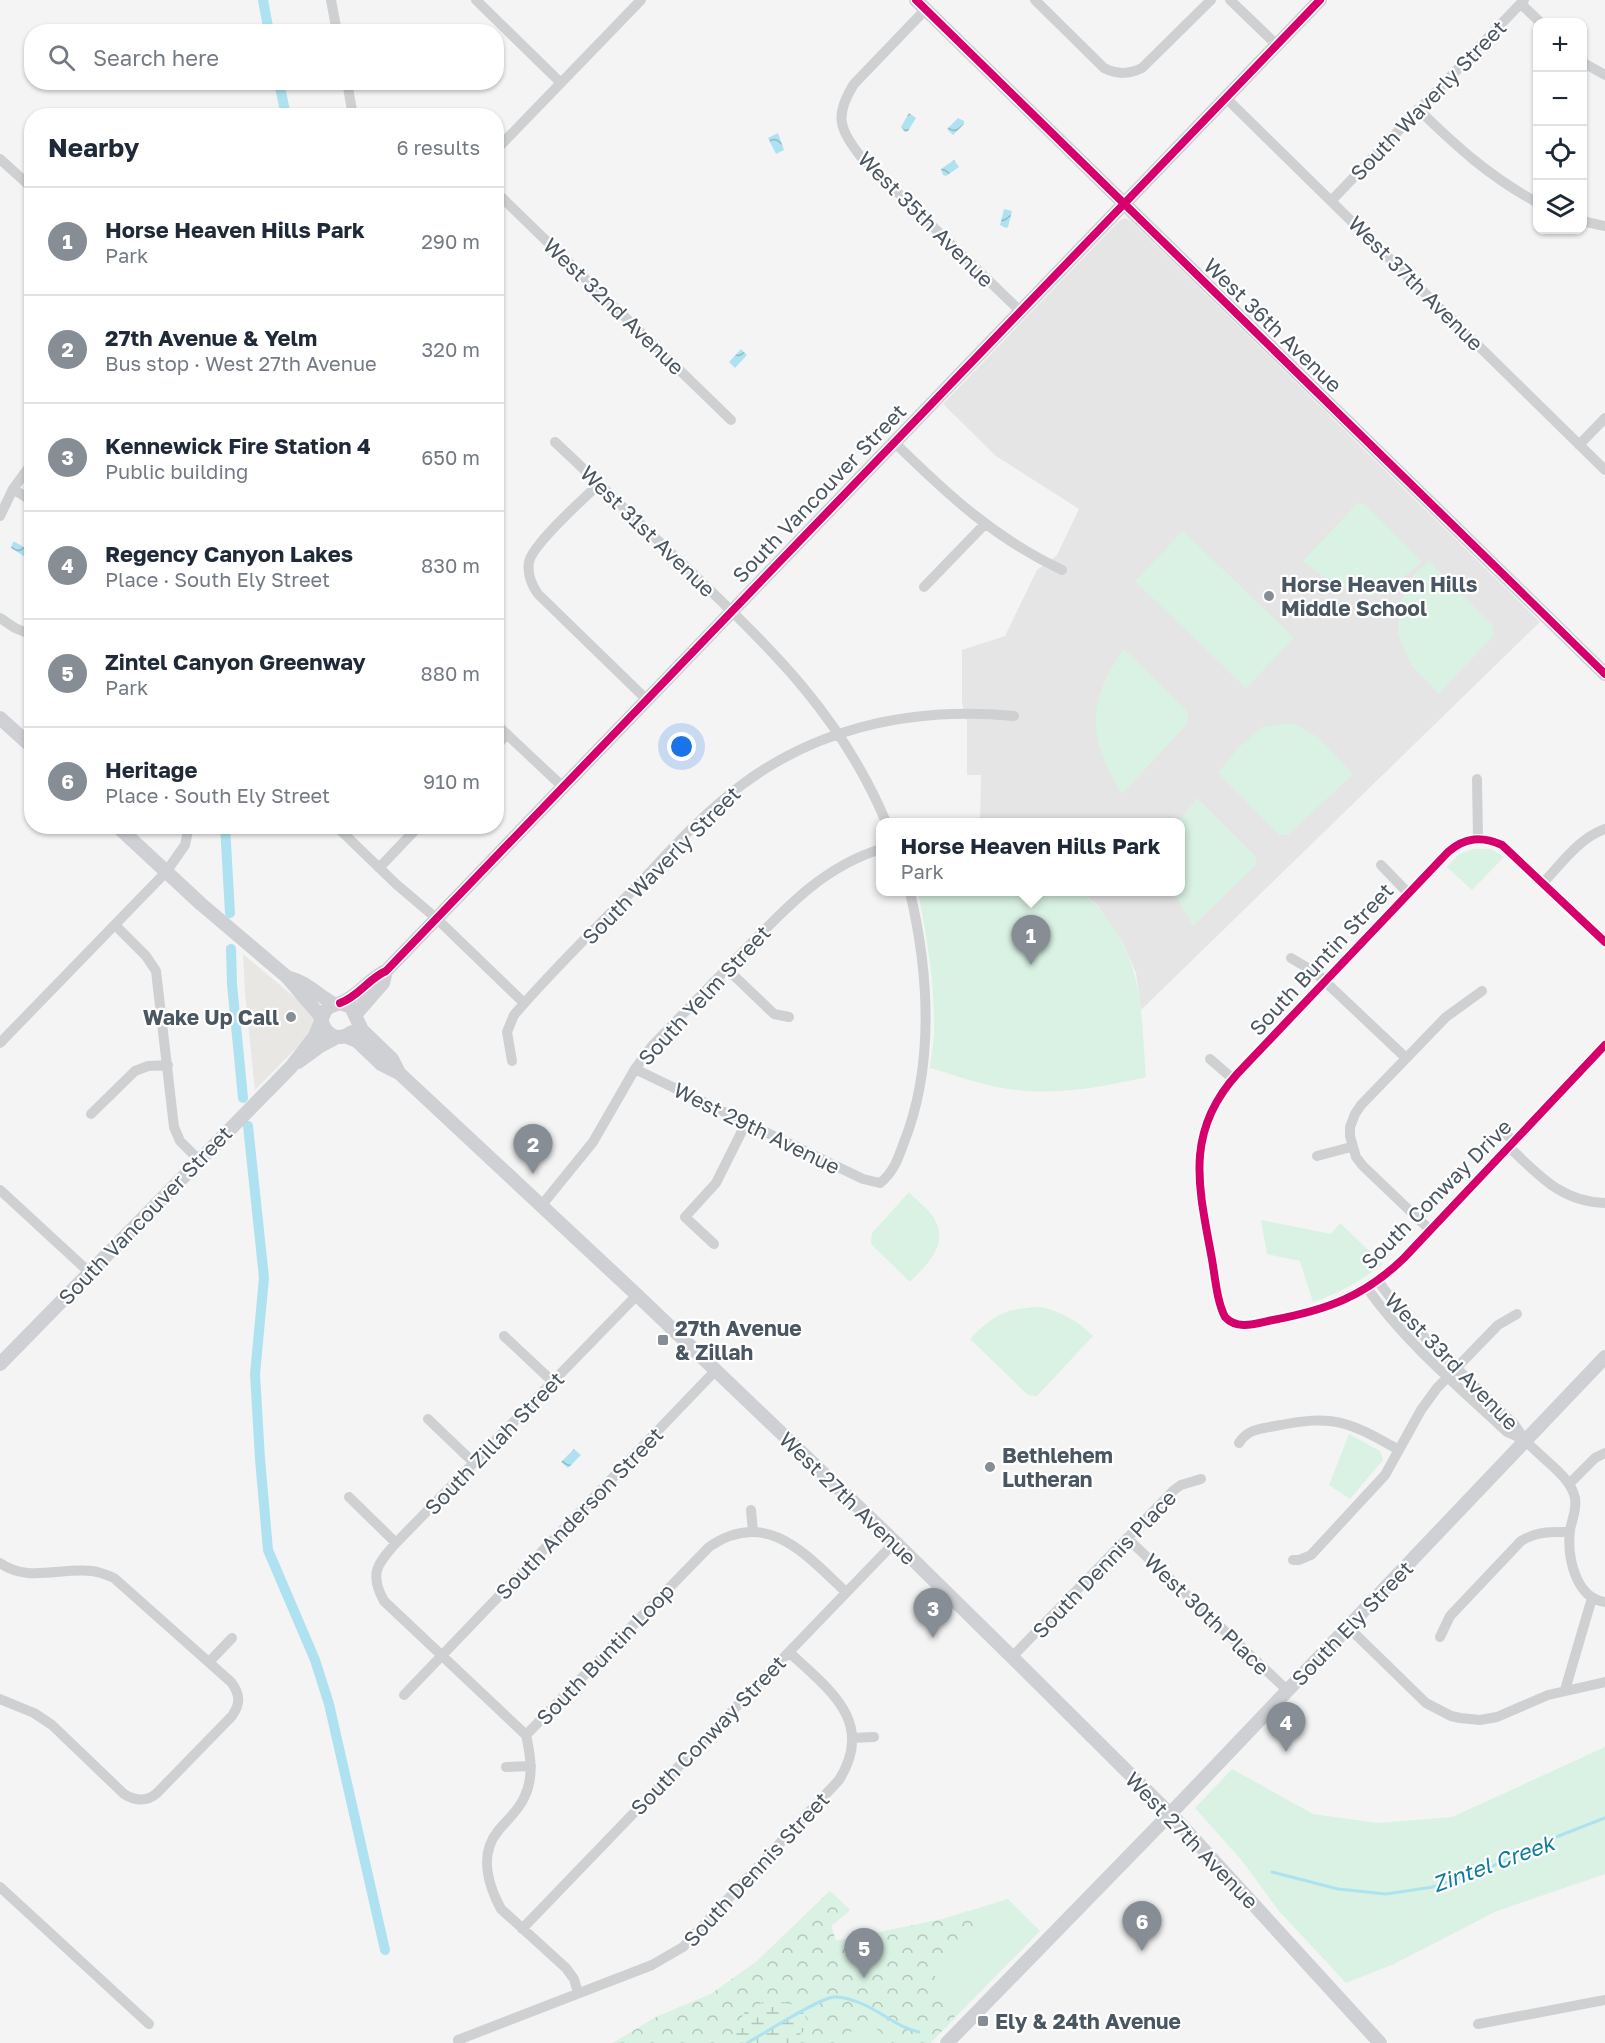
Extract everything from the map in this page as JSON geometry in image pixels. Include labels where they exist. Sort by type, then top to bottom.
[{"type":"street","points":[[331,0],[336,24]]},
{"type":"street","points":[[476,0],[501,24]]},
{"type":"street","points":[[504,142],[640,0]]},
{"type":"street","points":[[1035,0],[1104,68],[1117,73],[1130,74],[1142,69],[1211,0]]},
{"type":"street","points":[[1230,0],[1277,45]]},
{"type":"street","name":"South Vancouver Street","points":[[337,1003],[353,998],[375,976],[386,971],[1320,0]]},
{"type":"street","points":[[1522,2],[1536,18]]},
{"type":"street","name":"South Waverly Street","points":[[1332,200],[1522,2]]},
{"type":"street","name":"West 35th Avenue","points":[[921,5],[854,84],[846,97],[841,121],[844,134],[861,157],[1020,311]]},
{"type":"street","name":"West 36th Avenue","points":[[921,5],[1605,674]]},
{"type":"street","points":[[504,27],[561,83]]},
{"type":"street","points":[[1587,65],[1605,75]]},
{"type":"street","points":[[348,90],[352,108]]},
{"type":"street","name":"West 37th Avenue","points":[[1226,98],[1605,470]]},
{"type":"street","points":[[1418,109],[1474,161],[1498,180],[1533,200]]},
{"type":"street","points":[[0,159],[24,181]]},
{"type":"street","name":"West 32nd Avenue","points":[[504,200],[731,420]]},
{"type":"street","points":[[1587,222],[1605,226]]},
{"type":"street","points":[[1579,445],[1605,418]]},
{"type":"street","name":"West 31st Avenue","points":[[555,442],[731,611],[803,685],[839,733],[867,781],[884,818]]},
{"type":"street","points":[[894,442],[943,490],[984,525],[1036,558],[1062,570]]},
{"type":"street","points":[[0,516],[13,489],[24,474]]},
{"type":"street","points":[[599,483],[537,548],[529,562],[530,578],[538,594],[646,699]]},
{"type":"street","points":[[13,489],[24,496]]},
{"type":"street","points":[[924,587],[984,525]]},
{"type":"street","points":[[0,618],[24,632]]},
{"type":"street","name":"South Waverly Street","points":[[512,1061],[507,1032],[514,1015],[524,1003],[694,826],[745,782],[783,759],[839,733],[912,716],[965,712],[1014,716]]},
{"type":"street","points":[[0,718],[24,740]]},
{"type":"street","points":[[504,731],[563,787]]},
{"type":"street","points":[[504,737],[507,734]]},
{"type":"street","points":[[1476,779],[1478,838],[1502,844],[1605,942]]},
{"type":"street","points":[[1543,883],[1579,844],[1605,829]]},
{"type":"street","name":"West 27th Avenue","points":[[126,834],[287,977],[322,1020],[326,1032],[357,1041],[381,1064],[399,1073],[638,1295],[895,1542],[1170,1814],[1380,2043]]},
{"type":"street","points":[[0,1043],[166,872],[185,845],[187,834]]},
{"type":"street","points":[[344,834],[524,1003]]},
{"type":"street","points":[[379,868],[411,834]]},
{"type":"street","name":"South Buntin Street","points":[[1229,1320],[1222,1308],[1198,1181],[1199,1151],[1207,1123],[1215,1106],[1233,1079],[1408,893],[1455,846],[1478,838]]},
{"type":"street","name":"South Yelm Street","points":[[541,1206],[593,1142],[635,1069],[652,1046],[813,883],[851,861],[876,851]]},
{"type":"street","points":[[1381,865],[1408,893]]},
{"type":"street","name":"West 29th Avenue","points":[[635,1069],[863,1179],[880,1183],[887,1178],[894,1167],[909,1130],[922,1073],[926,1017],[924,984],[918,929],[911,896]]},
{"type":"street","points":[[114,925],[146,956],[156,971],[174,1127],[180,1141],[200,1160]]},
{"type":"street","points":[[1291,958],[1316,973],[1407,1058]]},
{"type":"street","points":[[727,969],[774,1014],[789,1017]]},
{"type":"street","name":"South Vancouver Street","points":[[356,1017],[382,983],[386,971]]},
{"type":"street","name":"West 27th Avenue","points":[[287,977],[300,980],[320,996],[351,1007],[362,1030],[392,1059],[399,1073]]},
{"type":"street","points":[[1430,1230],[1356,1157],[1352,1147],[1350,1126],[1355,1114],[1446,1017],[1482,991]]},
{"type":"street","points":[[322,1020],[325,1011],[337,1003]]},
{"type":"street","points":[[341,1037],[353,1030],[356,1017]]},
{"type":"street","name":"South Vancouver Street","points":[[0,1364],[291,1066],[315,1036],[322,1020]]},
{"type":"street","name":"South Vancouver Street","points":[[291,1066],[320,1046],[341,1037]]},
{"type":"street","name":"South Conway Drive","points":[[1229,1320],[1240,1325],[1247,1325],[1304,1315],[1338,1304],[1378,1281],[1392,1270],[1605,1045]]},
{"type":"street","points":[[1210,1059],[1233,1079]]},
{"type":"street","points":[[91,1114],[135,1071],[148,1066],[168,1065]]},
{"type":"street","points":[[714,1244],[686,1217],[716,1184],[746,1123]]},
{"type":"street","points":[[1505,1133],[1542,1178],[1564,1194],[1585,1201],[1605,1203]]},
{"type":"street","points":[[1317,1156],[1352,1147]]},
{"type":"street","points":[[0,1190],[89,1272]]},
{"type":"street","name":"West 33rd Avenue","points":[[1378,1281],[1407,1320],[1514,1424],[1526,1440],[1569,1484]]},
{"type":"street","name":"West 33rd Avenue","points":[[1367,1288],[1396,1327],[1507,1432],[1526,1440]]},
{"type":"street","name":"South Zillah Street","points":[[442,1656],[384,1601],[378,1590],[376,1571],[379,1563],[474,1462],[638,1295]]},
{"type":"street","points":[[1293,1560],[1311,1555],[1375,1486],[1384,1475],[1429,1398],[1498,1325],[1517,1314]]},
{"type":"street","points":[[504,1336],[553,1382]]},
{"type":"street","name":"South Ely Street","points":[[947,2043],[1170,1814],[1605,1357]]},
{"type":"street","name":"South Anderson Street","points":[[404,1695],[716,1370]]},
{"type":"street","points":[[428,1419],[474,1462]]},
{"type":"street","points":[[1239,1443],[1251,1430],[1296,1421],[1326,1419],[1354,1426],[1399,1450]]},
{"type":"street","points":[[1605,1453],[1595,1458],[1569,1484],[1575,1496],[1576,1505],[1570,1532],[1577,1580],[1581,1588],[1592,1598],[1605,1602]]},
{"type":"street","name":"South Dennis Place","points":[[1012,1657],[1174,1490],[1181,1485],[1201,1479]]},
{"type":"street","points":[[349,1497],[396,1543]]},
{"type":"street","points":[[751,1510],[753,1532]]},
{"type":"street","name":"South Buntin Loop","points":[[578,1993],[574,1979],[566,1968],[501,1909],[487,1870],[489,1846],[518,1809],[529,1786],[531,1766],[526,1736],[709,1547],[722,1538],[753,1532],[769,1534],[789,1542],[846,1592]]},
{"type":"street","points":[[1440,1637],[1450,1616],[1521,1542],[1534,1534],[1570,1532]]},
{"type":"street","name":"West 30th Place","points":[[1128,1538],[1287,1690]]},
{"type":"street","name":"South Conway Street","points":[[522,1929],[895,1542]]},
{"type":"street","points":[[0,1563],[14,1571],[26,1573],[93,1571],[114,1578],[210,1662],[231,1682],[239,1697],[238,1708],[232,1716],[157,1793],[153,1797],[138,1800],[124,1794],[43,1718],[0,1699]]},
{"type":"street","points":[[1565,1690],[1592,1598]]},
{"type":"street","points":[[1348,1627],[1426,1703],[1450,1716],[1480,1720],[1497,1717],[1548,1695],[1605,1682]]},
{"type":"street","points":[[210,1662],[232,1638]]},
{"type":"street","name":"South Dennis Street","points":[[458,2040],[652,1965],[683,1947],[840,1780],[851,1757],[852,1738],[846,1711],[838,1699],[789,1652]]},
{"type":"street","points":[[442,1656],[526,1736]]},
{"type":"street","points":[[852,1738],[874,1737]]},
{"type":"street","points":[[506,1767],[531,1766]]},
{"type":"street","points":[[0,1887],[149,2024]]},
{"type":"street","points":[[1478,2024],[1605,2000]]},
{"type":"shaded area","name":"Horse Heaven Hills Middle School","points":[[1125,218],[1131,221],[1540,622],[1141,1010],[1136,973],[1123,943],[1097,905],[1087,896],[1185,896],[1185,818],[980,818],[981,775],[967,775],[967,722],[962,703],[962,650],[1005,636],[1037,570],[1057,555],[1079,509],[996,456],[943,404],[1119,221]]},
{"type":"shaded area","points":[[243,954],[293,996],[311,1007],[316,1024],[309,1035],[255,1090],[245,994]]},
{"type":"green space","points":[[1358,503],[1366,505],[1422,562],[1395,584],[1370,596],[1330,582],[1303,561]]},
{"type":"green space","points":[[1183,531],[1294,638],[1246,688],[1135,581]]},
{"type":"green space","points":[[1429,561],[1493,626],[1494,635],[1439,694],[1411,665],[1398,633],[1399,605],[1415,574]]},
{"type":"green space","points":[[1124,649],[1188,712],[1187,724],[1122,794],[1103,756],[1096,721],[1103,686]]},
{"type":"green space","points":[[1293,723],[1319,738],[1353,774],[1288,835],[1279,835],[1218,773],[1238,748],[1263,727]]},
{"type":"green space","points":[[1197,798],[1256,857],[1256,865],[1193,926],[1176,896],[1185,896],[1185,818],[1181,818]]},
{"type":"green space","points":[[1473,849],[1491,849],[1504,857],[1472,890],[1447,867],[1458,855]]},
{"type":"green space","points":[[919,896],[1087,896],[1118,934],[1128,955],[1140,1000],[1146,1077],[1081,1089],[1032,1091],[994,1086],[930,1068],[934,1013],[927,944]]},
{"type":"green space","points":[[909,1192],[933,1216],[939,1229],[934,1254],[910,1282],[871,1244],[872,1233]]},
{"type":"green space","points":[[1261,1220],[1331,1234],[1340,1223],[1383,1264],[1350,1286],[1313,1302],[1300,1261],[1267,1254]]},
{"type":"green space","points":[[1041,1307],[1069,1318],[1093,1336],[1037,1396],[1028,1395],[970,1339],[1001,1314],[1019,1309]]},
{"type":"green space","points":[[1349,1434],[1380,1451],[1383,1460],[1350,1499],[1329,1485]]},
{"type":"green space","points":[[1605,1747],[1605,1874],[1497,1911],[1394,1964],[1346,1983],[1279,1911],[1243,1862],[1195,1808],[1232,1769],[1313,1814],[1377,1823],[1452,1817]]},
{"type":"green space","points":[[830,1891],[850,1910],[831,1926],[836,1941],[943,1919],[1008,1899],[1040,1931],[930,2043],[613,2043],[656,2017],[711,1994],[756,1962]]},
{"type":"green space","points":[[830,1891],[850,1910],[831,1926],[836,1941],[943,1919],[968,1911],[977,1932],[945,1958],[934,1974],[955,2018],[930,2043],[892,2043],[864,2021],[848,2034],[845,2043],[791,2043],[810,2024],[735,2033],[743,2043],[613,2043],[656,2017],[711,1994],[756,1962]]},
{"type":"green space","points":[[769,1999],[799,2006],[810,2025],[791,2043],[743,2043],[734,2033],[745,2011]]},
{"type":"water","points":[[909,113],[916,118],[905,132],[901,127]]},
{"type":"water","points":[[958,118],[964,121],[964,124],[953,135],[947,129]]},
{"type":"water","points":[[778,133],[784,150],[776,154],[768,138]]},
{"type":"water","points":[[954,160],[959,167],[946,176],[943,175],[941,169]]},
{"type":"water","points":[[1004,209],[1012,211],[1006,228],[1000,225]]},
{"type":"water","points":[[741,349],[747,355],[735,368],[729,362]]},
{"type":"water","points":[[13,542],[24,547],[24,556],[11,548]]},
{"type":"water","points":[[574,1449],[581,1455],[568,1468],[561,1462]]},
{"type":"waterway","points":[[263,0],[268,24]]},
{"type":"waterway","points":[[281,90],[284,108]]},
{"type":"waterway","points":[[225,834],[230,913]]},
{"type":"waterway","points":[[231,949],[232,984],[243,1098]]},
{"type":"waterway","points":[[248,1126],[264,1278],[255,1374],[268,1550],[315,1660],[329,1704],[385,1950]]},
{"type":"waterway","name":"Zintel Creek","points":[[1272,1872],[1338,1889],[1386,1894],[1433,1887],[1484,1870],[1556,1837],[1605,1818]]},
{"type":"waterway","name":"Zintel Creek","points":[[747,2043],[804,2010],[834,1997],[858,2002],[919,2032]]},
{"type":"cycle path","points":[[916,0],[1605,674]]},
{"type":"cycle path","points":[[340,1003],[386,971],[1320,0]]},
{"type":"cycle path","points":[[1605,942],[1502,845],[1481,839],[1461,843],[1448,852],[1238,1073],[1221,1095],[1210,1116],[1203,1137],[1200,1181],[1216,1286],[1225,1317],[1236,1324],[1248,1325],[1310,1312],[1343,1300],[1374,1283],[1404,1258],[1605,1045]]},
{"type":"place","name":"Horse Heaven Hills Middle School","points":[[1269,596]]},
{"type":"place","name":"Horse Heaven Hills Park","points":[[1031,965]]},
{"type":"place","name":"Wake Up Call","points":[[291,1017]]},
{"type":"place","name":"27th Avenue & Yelm","points":[[533,1174]]},
{"type":"place","name":"27th Avenue & Zillah","points":[[663,1340]]},
{"type":"place","name":"Bethlehem Lutheran","points":[[990,1467]]},
{"type":"place","name":"Kennewick Fire Station 4","points":[[933,1638]]},
{"type":"place","name":"Regency Canyon Lakes","points":[[1286,1752]]},
{"type":"place","name":"Heritage","points":[[1142,1951]]},
{"type":"place","name":"Zintel Canyon Greenway","points":[[864,1978]]},
{"type":"place","name":"Ely & 24th Avenue","points":[[983,2021]]}]
